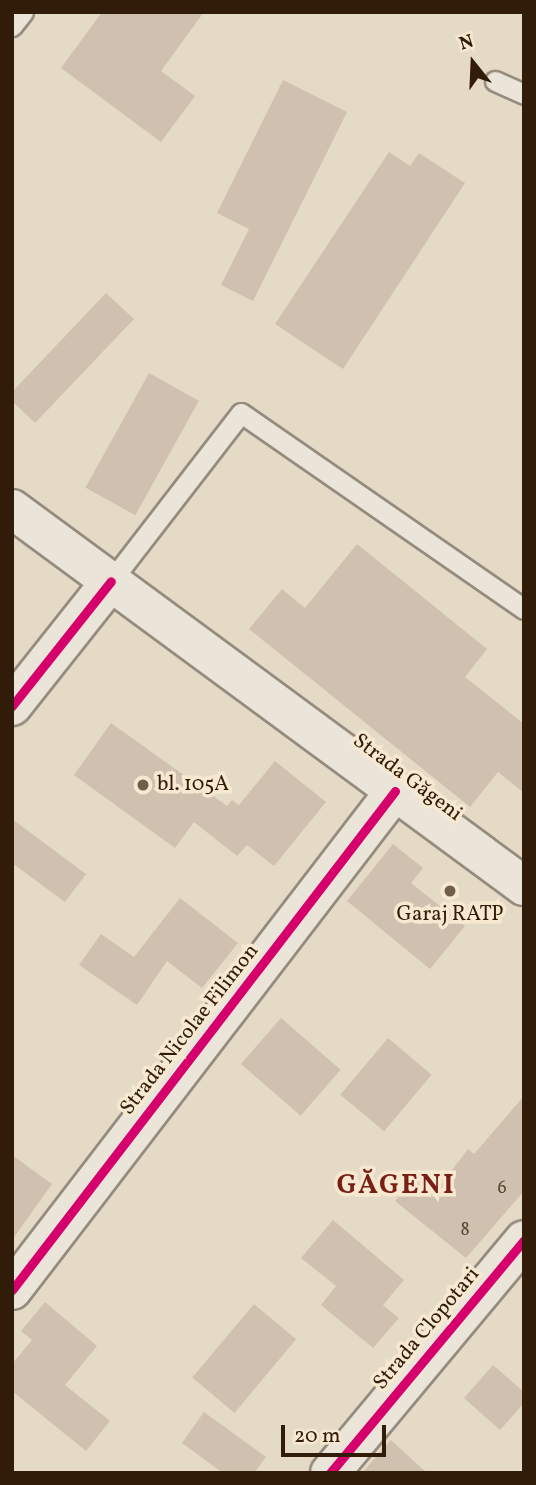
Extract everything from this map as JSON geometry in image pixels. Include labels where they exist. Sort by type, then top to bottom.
[{"type":"street","name":"Strada Găgeni","points":[[12,509],[524,886]]},
{"type":"street","points":[[12,706],[111,581]]},
{"type":"street","name":"Strada Nicolae Filimon","points":[[12,1290],[395,791]]},
{"type":"street","name":"Strada Clopotari","points":[[330,1473],[524,1240]]},
{"type":"lane","points":[[12,26],[23,12]]},
{"type":"lane","points":[[495,81],[524,93]]},
{"type":"lane","points":[[111,581],[241,413],[524,609]]},
{"type":"building","points":[[102,12],[204,12],[161,71],[195,96],[161,142],[61,68]]},
{"type":"building","points":[[283,80],[347,112],[253,301],[221,285],[249,229],[217,213]]},
{"type":"building","points":[[389,152],[410,166],[419,153],[465,183],[343,369],[275,324]]},
{"type":"building","points":[[106,293],[134,319],[35,423],[12,401],[12,392]]},
{"type":"building","points":[[149,373],[199,401],[135,515],[85,488]]},
{"type":"building","points":[[357,544],[487,649],[465,677],[524,724],[524,793],[498,772],[470,807],[249,629],[282,589],[305,608]]},
{"type":"building","points":[[111,723],[227,806],[232,800],[239,805],[275,761],[326,802],[274,866],[247,845],[237,856],[194,822],[175,848],[74,775]]},
{"type":"building","points":[[12,819],[86,874],[65,902],[12,863]]},
{"type":"building","points":[[393,844],[423,868],[411,883],[465,926],[430,969],[347,901]]},
{"type":"building","points":[[180,898],[238,943],[202,988],[167,961],[137,1005],[79,965],[101,934],[134,957]]},
{"type":"building","points":[[281,1018],[341,1070],[301,1116],[241,1064]]},
{"type":"building","points":[[388,1038],[432,1075],[384,1131],[340,1095]]},
{"type":"building","points":[[524,1096],[524,1191],[466,1258],[395,1201],[413,1179],[433,1195],[468,1149],[474,1154]]},
{"type":"building","points":[[12,1155],[52,1184],[12,1240]]},
{"type":"building","points":[[333,1220],[404,1280],[383,1305],[399,1318],[373,1348],[321,1305],[336,1286],[301,1258]]},
{"type":"building","points":[[45,1302],[97,1346],[65,1385],[110,1421],[86,1451],[12,1391],[12,1364],[32,1340],[21,1331]]},
{"type":"building","points":[[254,1304],[296,1339],[234,1413],[192,1378]]},
{"type":"building","points":[[493,1365],[524,1392],[524,1403],[500,1430],[464,1398]]},
{"type":"building","points":[[204,1412],[266,1457],[254,1473],[223,1473],[182,1443]]},
{"type":"building","points":[[391,1440],[427,1473],[362,1473]]},
{"type":"cycle path","points":[[12,706],[111,581]]},
{"type":"cycle path","points":[[12,1290],[395,791]]},
{"type":"cycle path","points":[[330,1473],[524,1240]]},
{"type":"place","name":"bl. 105A","points":[[143,785]]},
{"type":"place","name":"Garaj RATP","points":[[450,891]]},
{"type":"district","name":"GĂGENI","points":[[396,1186]]}]
